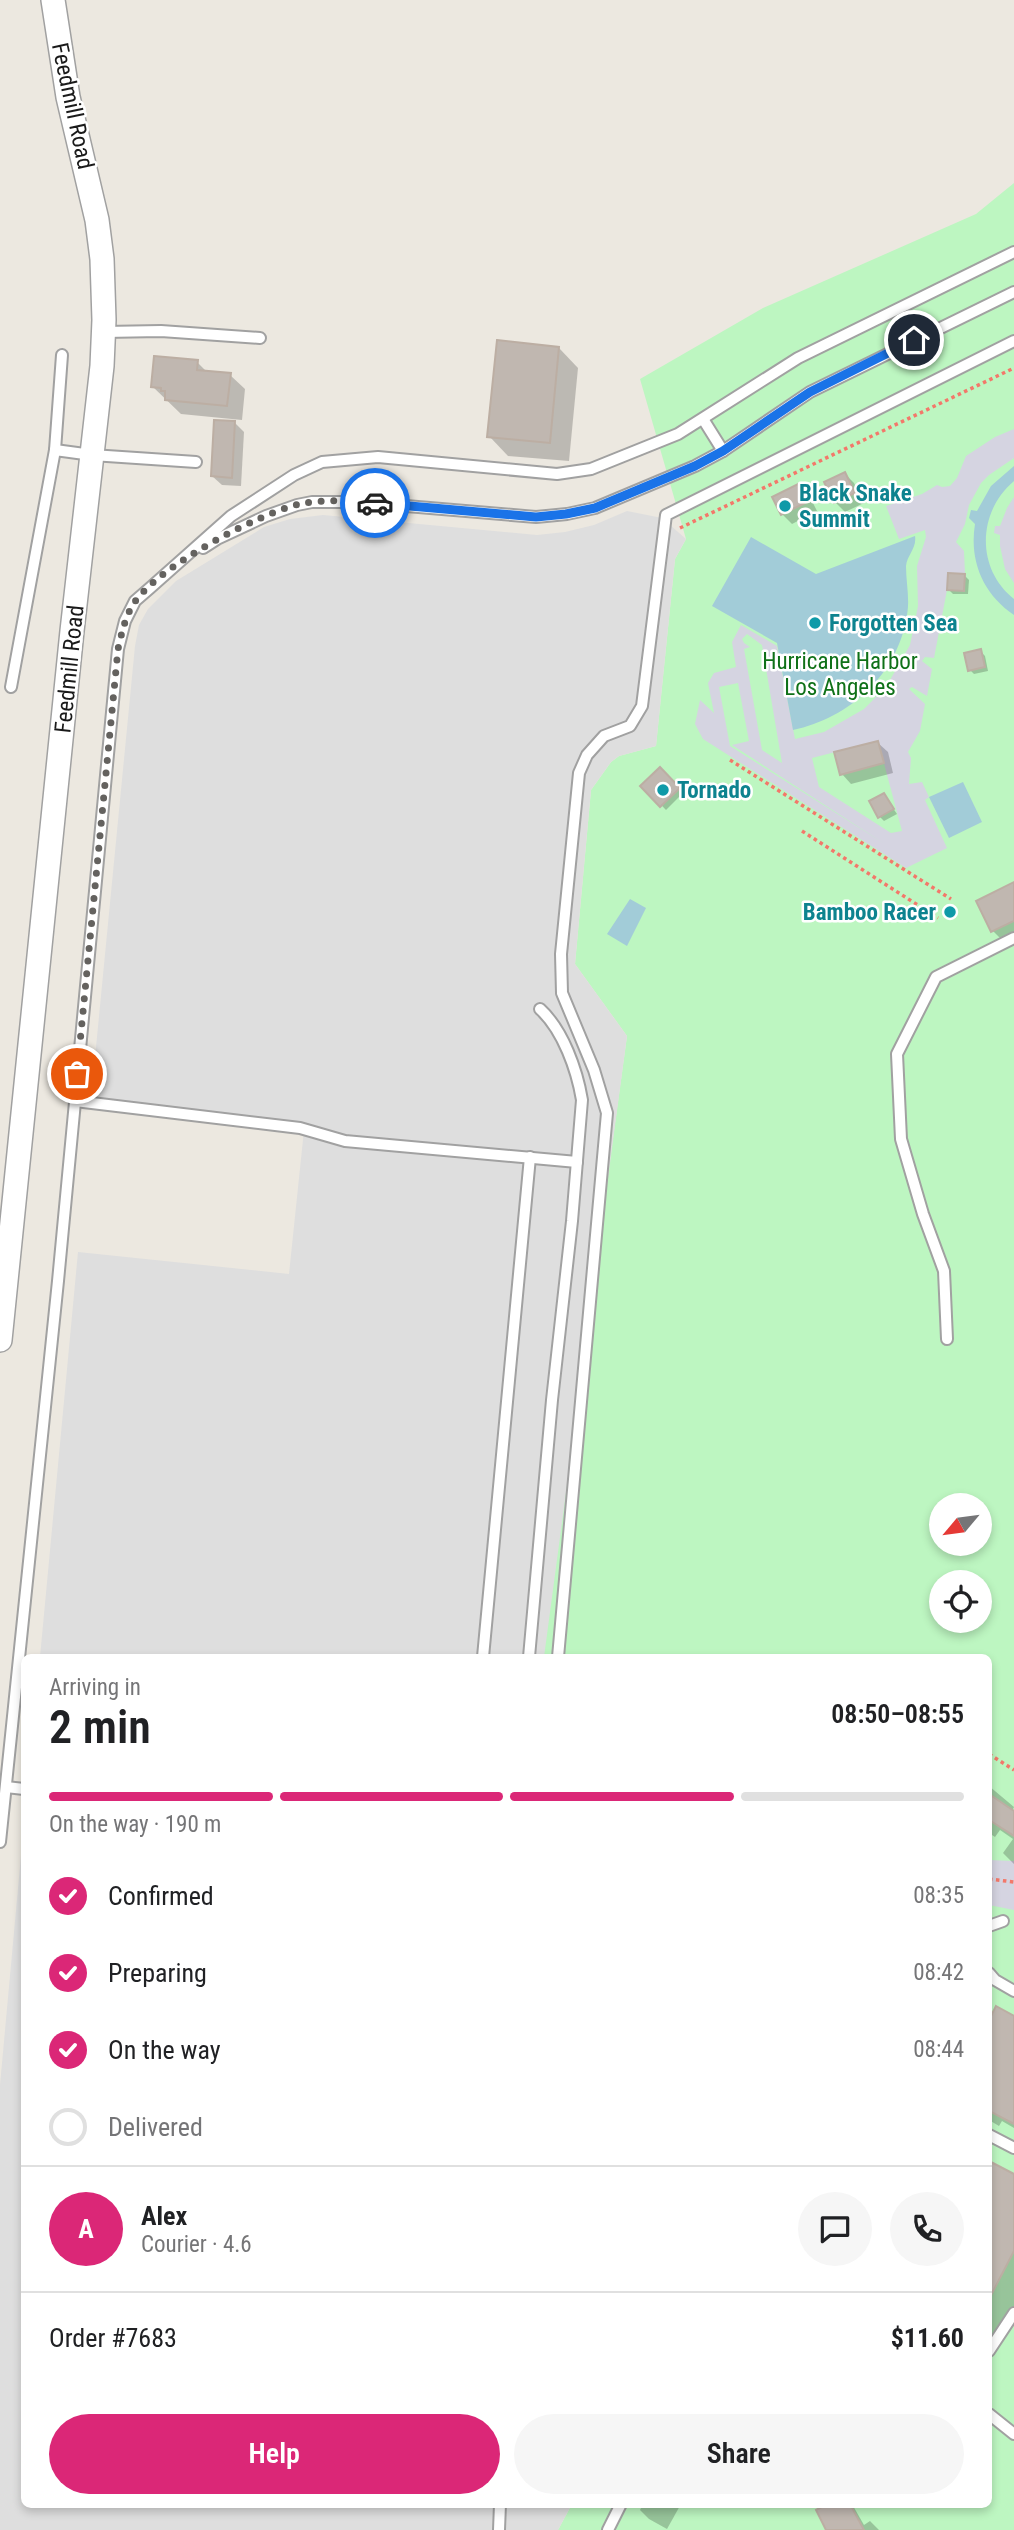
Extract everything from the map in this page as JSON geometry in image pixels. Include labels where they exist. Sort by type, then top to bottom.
[{"type":"street","name":"Feedmill Road","points":[[0,1340],[104,332],[104,296],[97,220],[68,97],[53,0]]},
{"type":"lane","points":[[0,1842],[118,649],[125,621],[135,601],[231,516],[294,475],[322,462],[353,457],[377,457],[557,474],[591,469],[678,434],[797,358],[1014,252]]},
{"type":"lane","points":[[169,571],[217,539],[297,505],[312,502],[359,502],[536,517],[595,508],[695,466],[723,451],[829,382],[1014,292]]},
{"type":"lane","points":[[104,332],[161,331],[260,338]]},
{"type":"lane","points":[[558,1654],[607,1114],[594,1070],[562,993],[561,954],[579,773],[587,755],[604,736],[630,726],[642,706],[666,515],[1014,341]]},
{"type":"lane","points":[[10,687],[55,450],[62,355]]},
{"type":"lane","points":[[703,419],[723,451]]},
{"type":"lane","points":[[55,450],[196,463]]},
{"type":"lane","points":[[947,1339],[944,1271],[923,1214],[901,1139],[897,1054],[936,977],[1014,938]]},
{"type":"lane","points":[[529,1654],[582,1100],[579,1080],[560,1036],[549,1016],[540,1009]]},
{"type":"lane","points":[[75,1101],[300,1128],[345,1141],[577,1162]]},
{"type":"lane","points":[[483,1654],[530,1157]]},
{"type":"lane","points":[[6,1787],[21,1789]]},
{"type":"lane","points":[[992,1925],[1003,1921]]},
{"type":"lane","points":[[992,1976],[1014,1991]]},
{"type":"lane","points":[[992,2137],[1014,2148]]},
{"type":"lane","points":[[992,2346],[1014,2313]]},
{"type":"lane","points":[[992,2416],[1014,2434]]},
{"type":"lane","points":[[499,2508],[499,2530]]},
{"type":"lane","points":[[608,2530],[619,2508]]},
{"type":"path","points":[[664,535],[1014,368]]},
{"type":"path","points":[[730,760],[951,899]]},
{"type":"path","points":[[802,831],[938,918]]},
{"type":"path","points":[[992,1757],[1014,1770]]},
{"type":"path","points":[[992,1879],[1014,1882]]},
{"type":"green space","name":"Hurricane Harbor Los Angeles","points":[[1014,183],[1014,2530],[558,2530],[570,2508],[992,2508],[992,1654],[542,1654],[627,1036],[575,964],[591,790],[611,762],[619,756],[656,746],[675,559],[686,539],[640,379],[763,308],[976,214]]},
{"type":"shaded area","points":[[1014,429],[1014,458],[981,483],[969,505],[965,524],[956,542],[964,551],[965,574],[948,573],[934,658],[925,657],[922,661],[932,669],[927,696],[912,687],[909,689],[925,704],[920,731],[908,752],[911,758],[909,784],[922,782],[929,797],[925,800],[947,848],[906,868],[703,739],[695,724],[700,700],[714,713],[708,683],[714,673],[736,667],[732,642],[741,625],[777,646],[795,739],[824,732],[864,709],[886,687],[910,645],[918,606],[917,566],[926,537],[925,530],[899,539],[886,506],[922,494],[937,485],[950,486],[957,478],[966,456],[995,437]],"holes":[[[747,634],[762,645],[782,763],[762,750],[744,649],[750,647],[742,639]],[[738,683],[749,741],[732,745],[885,844],[730,746],[719,687]],[[878,741],[902,831],[891,833],[819,787],[812,758]]]},
{"type":"shaded area","points":[[1014,497],[1014,583],[1005,569],[1000,535],[994,533],[995,526],[1000,526]]},
{"type":"shaded area","points":[[627,511],[662,518],[686,539],[675,559],[656,746],[619,756],[611,762],[591,790],[575,964],[627,1036],[544,1654],[40,1654],[78,1252],[289,1274],[304,1130],[90,1109],[139,625],[148,609],[176,581],[264,527],[290,519],[323,515],[537,535],[594,525]]},
{"type":"shaded area","points":[[21,1856],[21,2508],[570,2508],[558,2530],[0,2530],[0,2085]]},
{"type":"shaded area","points":[[992,1860],[1014,1861],[1014,1910],[992,1906]]},
{"type":"water","points":[[1014,466],[1014,481],[993,508],[986,540],[993,572],[1002,587],[1014,599],[1014,615],[1003,607],[986,587],[974,551],[975,524],[969,518],[971,510],[977,511],[991,486]]},
{"type":"water","points":[[915,536],[915,544],[906,566],[907,615],[902,636],[882,674],[852,704],[814,724],[793,730],[777,643],[712,606],[751,537],[816,574]]},
{"type":"water","points":[[963,782],[982,822],[949,838],[929,797]]},
{"type":"water","points":[[630,899],[646,908],[627,946],[607,934]]},
{"type":"building","points":[[497,340],[559,347],[550,443],[487,437]]},
{"type":"building","points":[[154,356],[198,360],[197,370],[231,373],[227,406],[165,400],[165,391],[151,387]]},
{"type":"building","points":[[214,420],[235,421],[232,478],[211,476]]},
{"type":"building","points":[[845,472],[855,493],[834,503],[824,482]]},
{"type":"building","points":[[800,483],[809,501],[781,515],[772,497]]},
{"type":"building","points":[[948,573],[965,574],[964,591],[947,590]]},
{"type":"building","points":[[981,649],[985,667],[968,671],[964,653]]},
{"type":"building","points":[[878,741],[884,763],[840,775],[834,752]]},
{"type":"building","points":[[660,767],[680,788],[660,807],[640,786]]},
{"type":"building","points":[[884,793],[894,809],[878,818],[869,801]]},
{"type":"building","points":[[1014,882],[1014,921],[991,932],[976,901]]},
{"type":"building","points":[[992,1796],[1014,1811],[1014,1836],[992,1822]]},
{"type":"building","points":[[996,2006],[1014,2016],[1014,2124],[992,2113],[992,2014]]},
{"type":"building","points":[[992,2163],[1014,2174],[1014,2251],[992,2293]]},
{"type":"building","points":[[852,2508],[864,2530],[826,2530],[816,2510]]},
{"type":"way so far","points":[[77,1074],[118,649],[125,621],[135,601],[169,571],[217,539],[266,516],[312,502],[375,503]]},
{"type":"place","name":"Black Snake Summit","points":[[785,506]]},
{"type":"place","name":"Forgotten Sea","points":[[815,623]]},
{"type":"place","name":"Tornado","points":[[663,790]]},
{"type":"place","name":"Bamboo Racer","points":[[950,912]]},
{"type":"route","points":[[375,503],[536,517],[595,508],[695,466],[723,451],[810,392],[914,340]]}]
